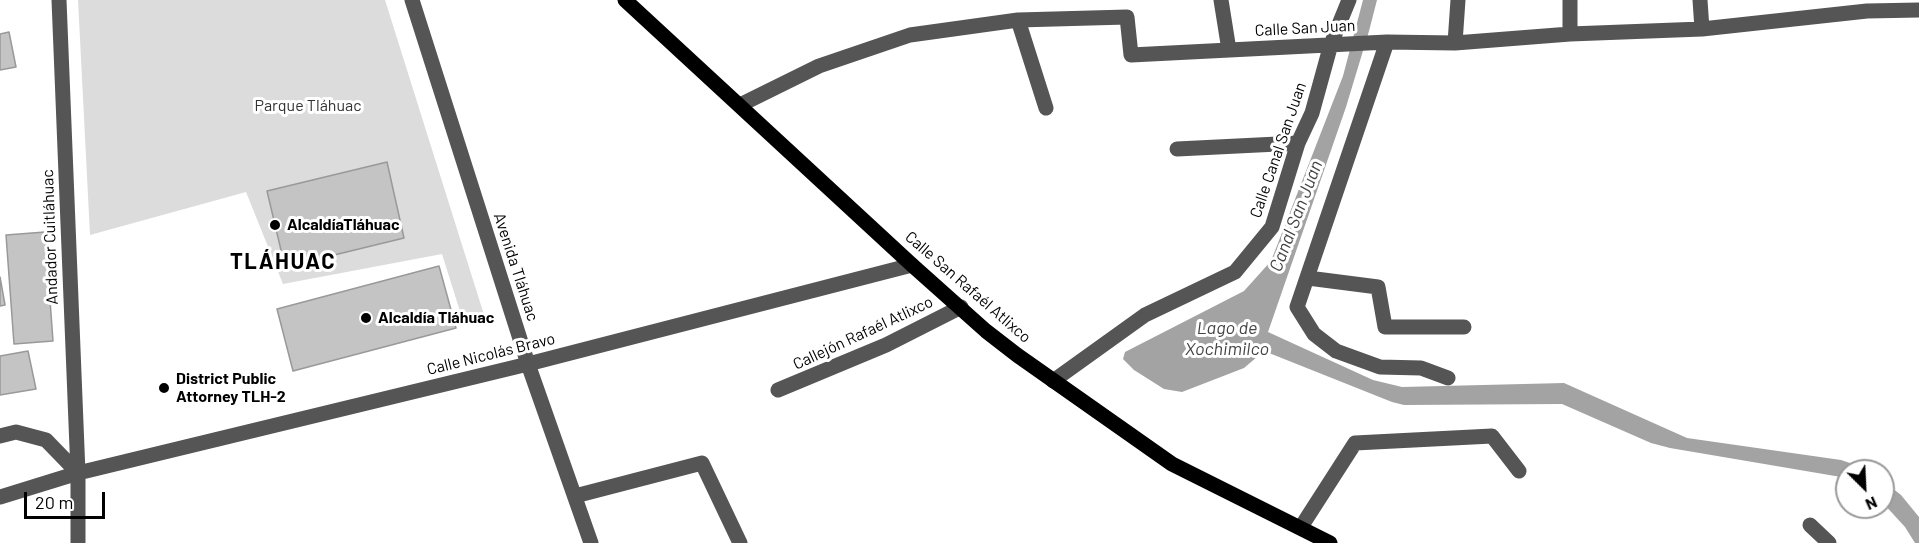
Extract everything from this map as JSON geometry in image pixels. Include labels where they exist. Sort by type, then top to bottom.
[{"type":"main road","name":"Calle San Rafaél Atlixco","points":[[625,0],[986,331],[1172,464],[1330,543]]},
{"type":"street","name":"Andador Cuitláhuac","points":[[59,0],[78,474],[78,543]]},
{"type":"street","name":"Avenida Tláhuac","points":[[412,0],[528,364],[591,543]]},
{"type":"street","points":[[1221,0],[1229,50]]},
{"type":"street","name":"Calle Canal San Juan","points":[[1053,381],[1145,315],[1235,272],[1272,227],[1298,143],[1312,113],[1331,44],[1349,0]]},
{"type":"street","points":[[1455,43],[1458,0]]},
{"type":"street","points":[[1570,0],[1570,34]]},
{"type":"street","points":[[1700,0],[1702,29]]},
{"type":"street","name":"Calle San Juan","points":[[740,105],[819,66],[910,35],[1018,20],[1127,17],[1131,55],[1331,44],[1455,43],[1570,34],[1702,29],[1866,6],[1919,10]]},
{"type":"street","points":[[1018,20],[1046,108]]},
{"type":"street","points":[[1388,42],[1297,308],[1314,334],[1336,351],[1380,367],[1421,368],[1448,378]]},
{"type":"street","points":[[1177,149],[1298,143]]},
{"type":"street","name":"Calle Nicolás Bravo","points":[[0,497],[78,474],[528,364],[912,264]]},
{"type":"street","points":[[1308,278],[1378,287],[1385,327],[1464,327]]},
{"type":"street","name":"Callejón Rafaél Atlixco","points":[[778,390],[886,345],[961,307]]},
{"type":"street","points":[[0,436],[16,432],[46,440],[78,474]]},
{"type":"street","points":[[1301,528],[1355,443],[1492,436],[1520,471]]},
{"type":"street","points":[[575,496],[702,463],[740,543]]},
{"type":"street","points":[[1810,525],[1829,543]]},
{"type":"green space","name":"Parque Tláhuac","points":[[78,0],[385,0],[485,318],[464,324],[442,254],[283,284],[246,192],[90,235]]},
{"type":"water","points":[[1363,0],[1377,0],[1346,107],[1268,332],[1373,380],[1402,387],[1564,383],[1687,438],[1835,459],[1835,476],[1651,443],[1562,404],[1404,405],[1264,351],[1244,368],[1182,392],[1164,389],[1134,370],[1123,359],[1125,352],[1244,291],[1271,261],[1343,76]]},
{"type":"water","points":[[1895,490],[1919,517],[1919,543],[1915,543],[1895,516]]},
{"type":"building","points":[[9,32],[16,67],[0,70],[0,34]]},
{"type":"building","points":[[387,162],[404,238],[285,267],[267,191]]},
{"type":"building","points":[[45,232],[53,341],[14,344],[6,235]]},
{"type":"building","name":"Alcaldía Tláhuac","points":[[439,266],[456,328],[293,371],[277,309]]},
{"type":"building","points":[[0,277],[5,305],[0,306]]},
{"type":"building","points":[[28,351],[36,389],[0,395],[0,356]]},
{"type":"place","name":"AlcaldíaTláhuac","points":[[275,225]]},
{"type":"place","name":"Alcaldía Tláhuac","points":[[366,318]]},
{"type":"place","name":"District Public Attorney TLH-2","points":[[164,388]]},
{"type":"district","name":"TLÁHUAC","points":[[283,262]]},
{"type":"water label","name":"Canal San Juan","points":[[1296,216]]},
{"type":"water label","name":"Lago de Xochimilco","points":[[1227,338]]}]
